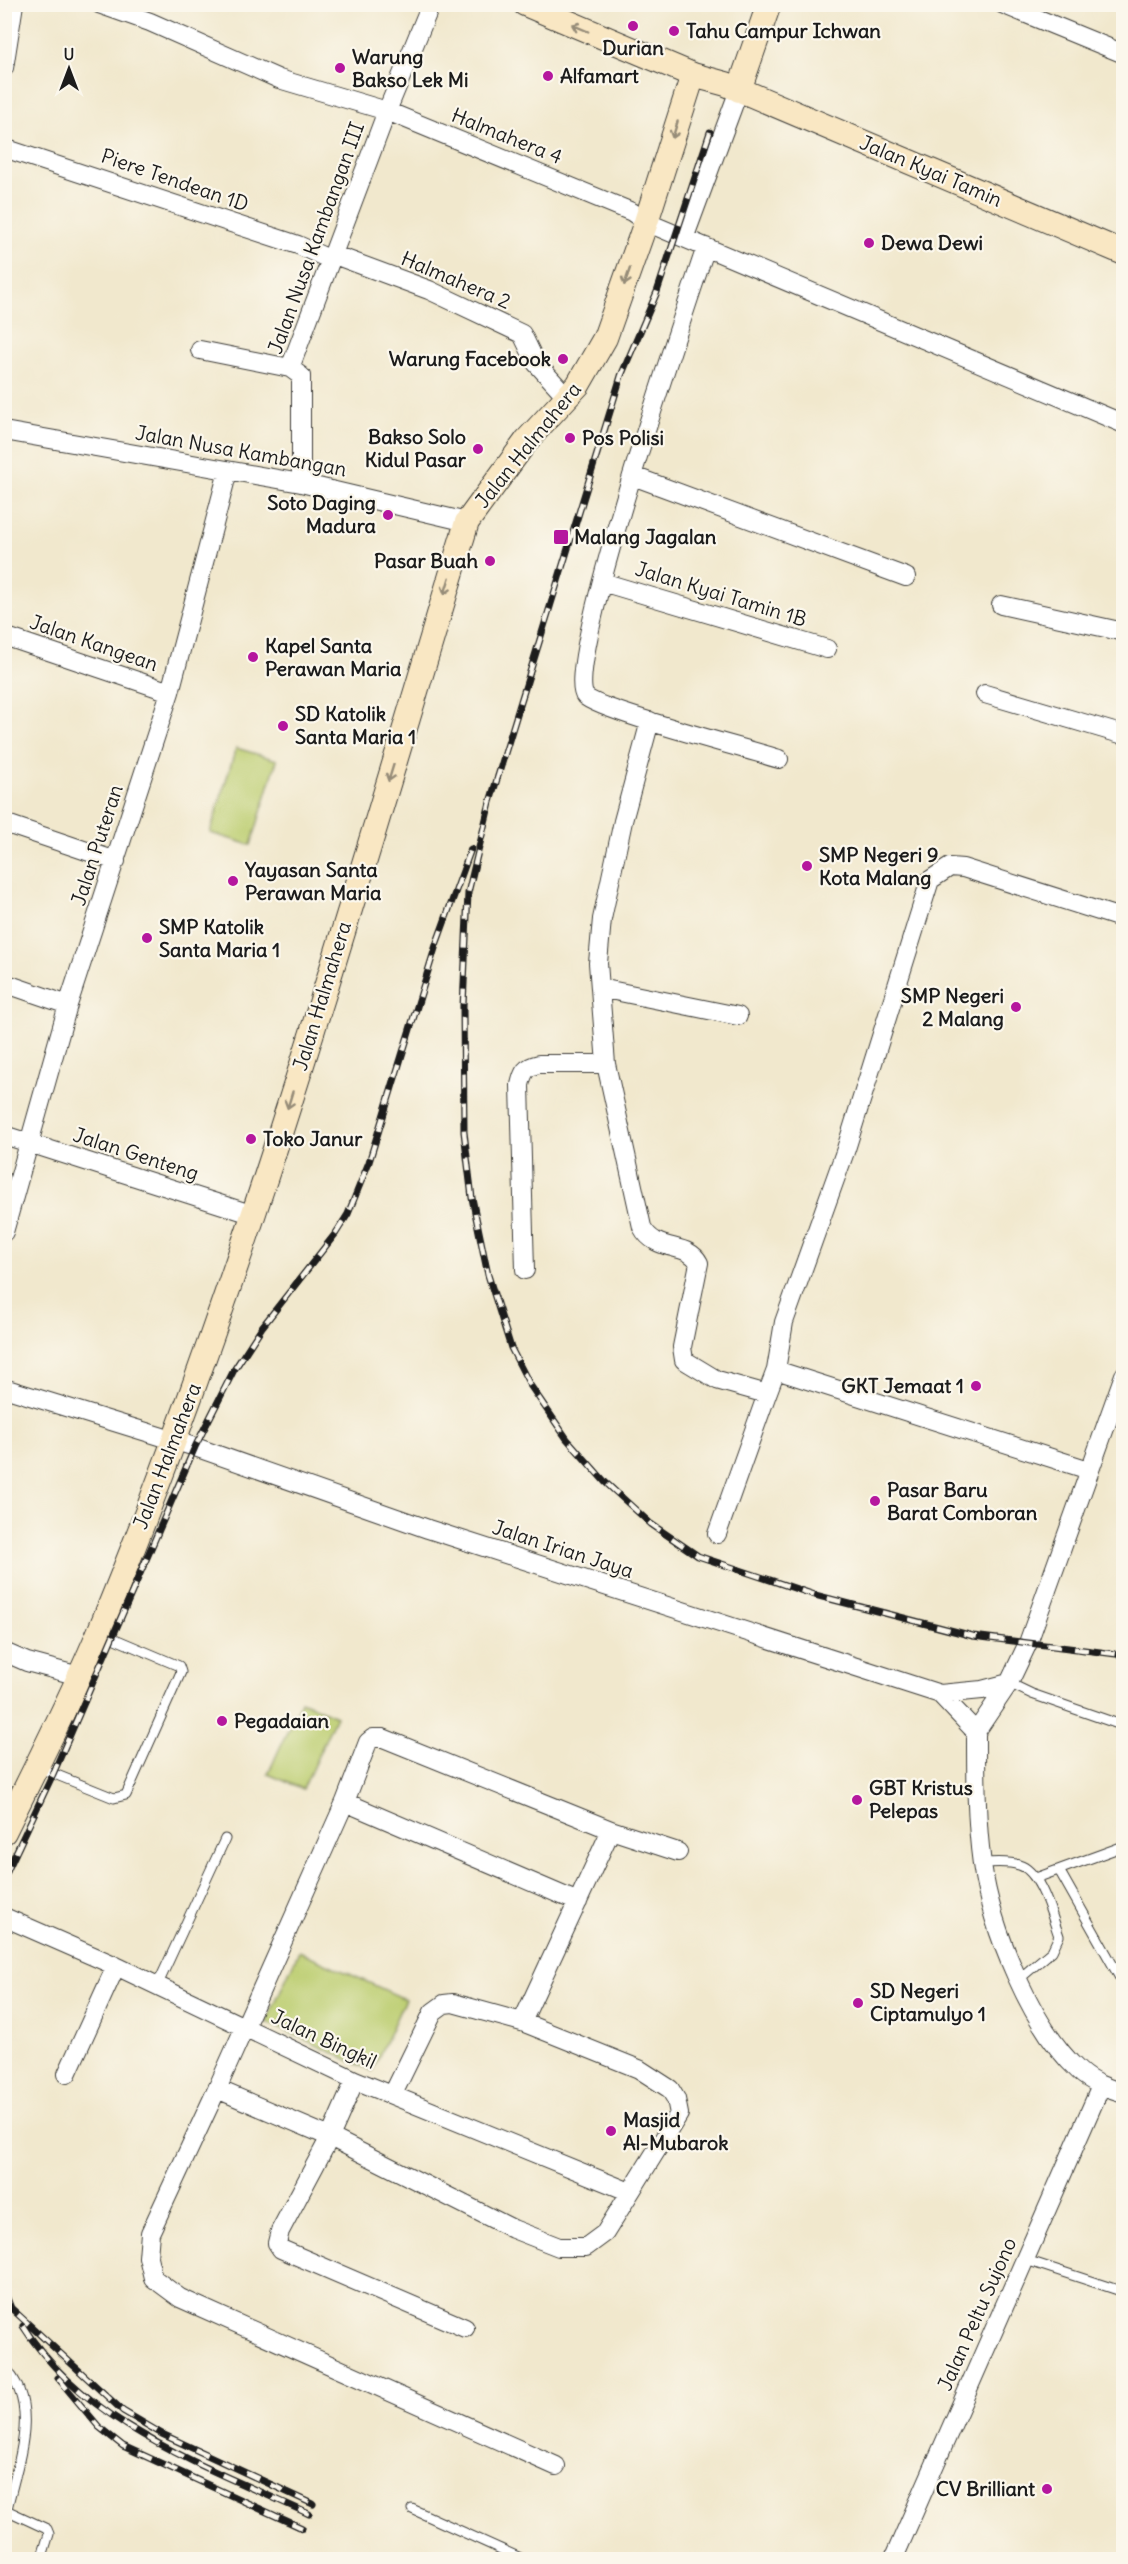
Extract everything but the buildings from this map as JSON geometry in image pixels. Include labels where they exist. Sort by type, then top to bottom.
[{"type":"street","points":[[4,68],[14,4]]},
{"type":"street","name":"Halmahera 4","points":[[99,4],[150,22],[279,79],[387,111],[632,212],[646,222],[685,236],[706,247],[1124,424]]},
{"type":"street","name":"Jalan Nusa Kambangan III","points":[[301,483],[303,380],[298,372],[290,368],[330,256],[431,4]]},
{"type":"street","name":"Jalan Kyai Tamin","points":[[525,4],[693,75],[739,90],[1124,253]]},
{"type":"street","points":[[685,236],[770,4]]},
{"type":"street","points":[[1002,4],[1124,54]]},
{"type":"street","name":"Jalan Halmahera","points":[[4,1832],[99,1631],[174,1441],[254,1215],[467,522],[527,440],[567,398],[605,338],[646,222],[693,75]]},
{"type":"street","name":"Piere Tendean 1D","points":[[4,148],[330,256]]},
{"type":"street","points":[[706,247],[633,476],[602,582],[581,667],[580,687],[588,699],[650,721],[779,759]]},
{"type":"street","name":"Halmahera 2","points":[[330,256],[429,290],[522,334],[536,363],[567,398]]},
{"type":"street","points":[[200,350],[290,368]]},
{"type":"street","name":"Jalan Nusa Kambangan","points":[[4,431],[301,483],[467,522]]},
{"type":"street","name":"Jalan Puteran","points":[[4,1232],[68,1005],[170,692],[228,471]]},
{"type":"street","points":[[633,476],[906,577]]},
{"type":"street","name":"Jalan Kyai Tamin 1B","points":[[602,582],[827,649]]},
{"type":"street","points":[[1001,605],[1124,632]]},
{"type":"street","name":"Jalan Kangean","points":[[4,636],[170,692]]},
{"type":"street","points":[[986,694],[1124,735]]},
{"type":"street","points":[[650,721],[623,821],[602,919],[598,963],[606,1064],[642,1227],[647,1237],[658,1244],[687,1251],[695,1256],[699,1263],[682,1347],[684,1360],[717,1380],[767,1394]]},
{"type":"street","points":[[4,823],[116,861]]},
{"type":"street","points":[[717,1534],[776,1370],[784,1322],[846,1149],[930,880],[950,867],[972,869],[1124,919]]},
{"type":"street","points":[[4,983],[68,1005]]},
{"type":"street","points":[[600,988],[738,1016]]},
{"type":"street","points":[[525,1270],[520,1085],[523,1072],[530,1066],[539,1064],[606,1064]]},
{"type":"street","name":"Jalan Genteng","points":[[4,1135],[254,1215]]},
{"type":"street","points":[[776,1370],[1089,1470]]},
{"type":"street","points":[[1124,1375],[1028,1644],[1009,1683],[976,1732],[982,1863],[996,1924],[1019,1979],[1047,2032],[1079,2071],[1101,2086],[1124,2093]]},
{"type":"street","name":"Jalan Irian Jaya","points":[[4,1388],[174,1441],[428,1529],[940,1694],[982,1690],[1009,1683]]},
{"type":"street","points":[[4,1652],[27,1662],[79,1676]]},
{"type":"street","name":"Jalan Irian Jaya","points":[[940,1694],[976,1732]]},
{"type":"street","points":[[555,2466],[180,2298],[153,2278],[148,2257],[150,2233],[246,2028],[345,1802],[368,1742],[378,1737],[612,1830],[678,1852]]},
{"type":"street","points":[[345,1802],[578,1902]]},
{"type":"street","points":[[522,2022],[612,1830]]},
{"type":"street","name":"Jalan Bingkil","points":[[4,1917],[116,1966],[355,2080],[630,2192]]},
{"type":"street","points":[[67,2074],[116,1966]]},
{"type":"street","points":[[218,2089],[330,2137],[513,2229],[559,2247],[586,2247],[596,2242],[605,2233],[679,2114],[676,2098],[670,2089],[639,2069],[522,2022],[453,2003],[437,2007],[393,2094]]},
{"type":"street","points":[[355,2080],[330,2137],[277,2237],[281,2249],[465,2328]]},
{"type":"street","name":"Jalan Peltu Sujono","points":[[893,2559],[1101,2086]]},
{"type":"lane","points":[[36,1766],[114,1798],[126,1795],[181,1672],[179,1666],[99,1631]]},
{"type":"lane","points":[[1009,1683],[1032,1694],[1124,1726]]},
{"type":"lane","points":[[157,1986],[225,1839]]},
{"type":"lane","points":[[1036,1878],[1124,1846]]},
{"type":"lane","points":[[982,1863],[1020,1865],[1036,1878],[1059,1936],[1052,1951],[1019,1979]]},
{"type":"lane","points":[[1059,1870],[1124,1985]]},
{"type":"lane","points":[[1026,2260],[1124,2292]]},
{"type":"lane","points":[[4,2367],[23,2392],[26,2416],[6,2509],[47,2529],[49,2534],[41,2559]]},
{"type":"lane","points":[[412,2510],[525,2559]]},
{"type":"green space","points":[[236,748],[277,760],[251,845],[210,833]]},
{"type":"green space","points":[[301,1701],[336,1716],[303,1789],[268,1774]]},
{"type":"green space","points":[[299,1951],[405,1999],[372,2071],[266,2022]]},
{"type":"railway","points":[[710,132],[657,292],[621,376],[490,802],[468,893],[463,1006],[464,1132],[472,1198],[488,1275],[511,1348],[530,1385],[567,1439],[605,1482],[651,1524],[698,1556],[815,1595],[973,1636],[1124,1655]]},
{"type":"railway","points":[[4,1878],[53,1774],[195,1447],[234,1370],[262,1327],[336,1233],[348,1214],[369,1162],[436,945],[471,849]]},
{"type":"railway","points":[[4,2291],[11,2308],[123,2411],[162,2434],[313,2504]]},
{"type":"railway","points":[[23,2326],[49,2361],[80,2391],[114,2417],[190,2460],[309,2514]]},
{"type":"railway","points":[[58,2378],[99,2427],[123,2446],[302,2528]]},
{"type":"place","name":"Durian","points":[[633,26]]},
{"type":"place","name":"Tahu Campur Ichwan","points":[[674,31]]},
{"type":"place","name":"Warung Bakso Lek Mi","points":[[340,68]]},
{"type":"place","name":"Alfamart","points":[[548,76]]},
{"type":"place","name":"Dewa Dewi","points":[[869,243]]},
{"type":"place","name":"Warung Facebook","points":[[563,359]]},
{"type":"place","name":"Pos Polisi","points":[[570,438]]},
{"type":"place","name":"Bakso Solo Kidul Pasar","points":[[478,449]]},
{"type":"place","name":"Soto Daging Madura","points":[[388,515]]},
{"type":"place","name":"Malang Jagalan","points":[[561,537]]},
{"type":"place","name":"Pasar Buah","points":[[490,561]]},
{"type":"place","name":"Kapel Santa Perawan Maria","points":[[253,657]]},
{"type":"place","name":"SD Katolik Santa Maria 1","points":[[283,726]]},
{"type":"place","name":"SMP Negeri 9 Kota Malang","points":[[807,866]]},
{"type":"place","name":"Yayasan Santa Perawan Maria","points":[[233,881]]},
{"type":"place","name":"SMP Katolik Santa Maria 1","points":[[147,938]]},
{"type":"place","name":"SMP Negeri 2 Malang","points":[[1016,1007]]},
{"type":"place","name":"Toko Janur","points":[[251,1139]]},
{"type":"place","name":"GKT Jemaat 1","points":[[976,1386]]},
{"type":"place","name":"Pasar Baru Barat Comboran","points":[[875,1501]]},
{"type":"place","name":"Pegadaian","points":[[222,1721]]},
{"type":"place","name":"GBT Kristus Pelepas","points":[[857,1800]]},
{"type":"place","name":"SD Negeri Ciptamulyo 1","points":[[858,2003]]},
{"type":"place","name":"Masjid Al-Mubarok","points":[[611,2131]]},
{"type":"place","name":"CV Brilliant","points":[[1047,2489]]}]
